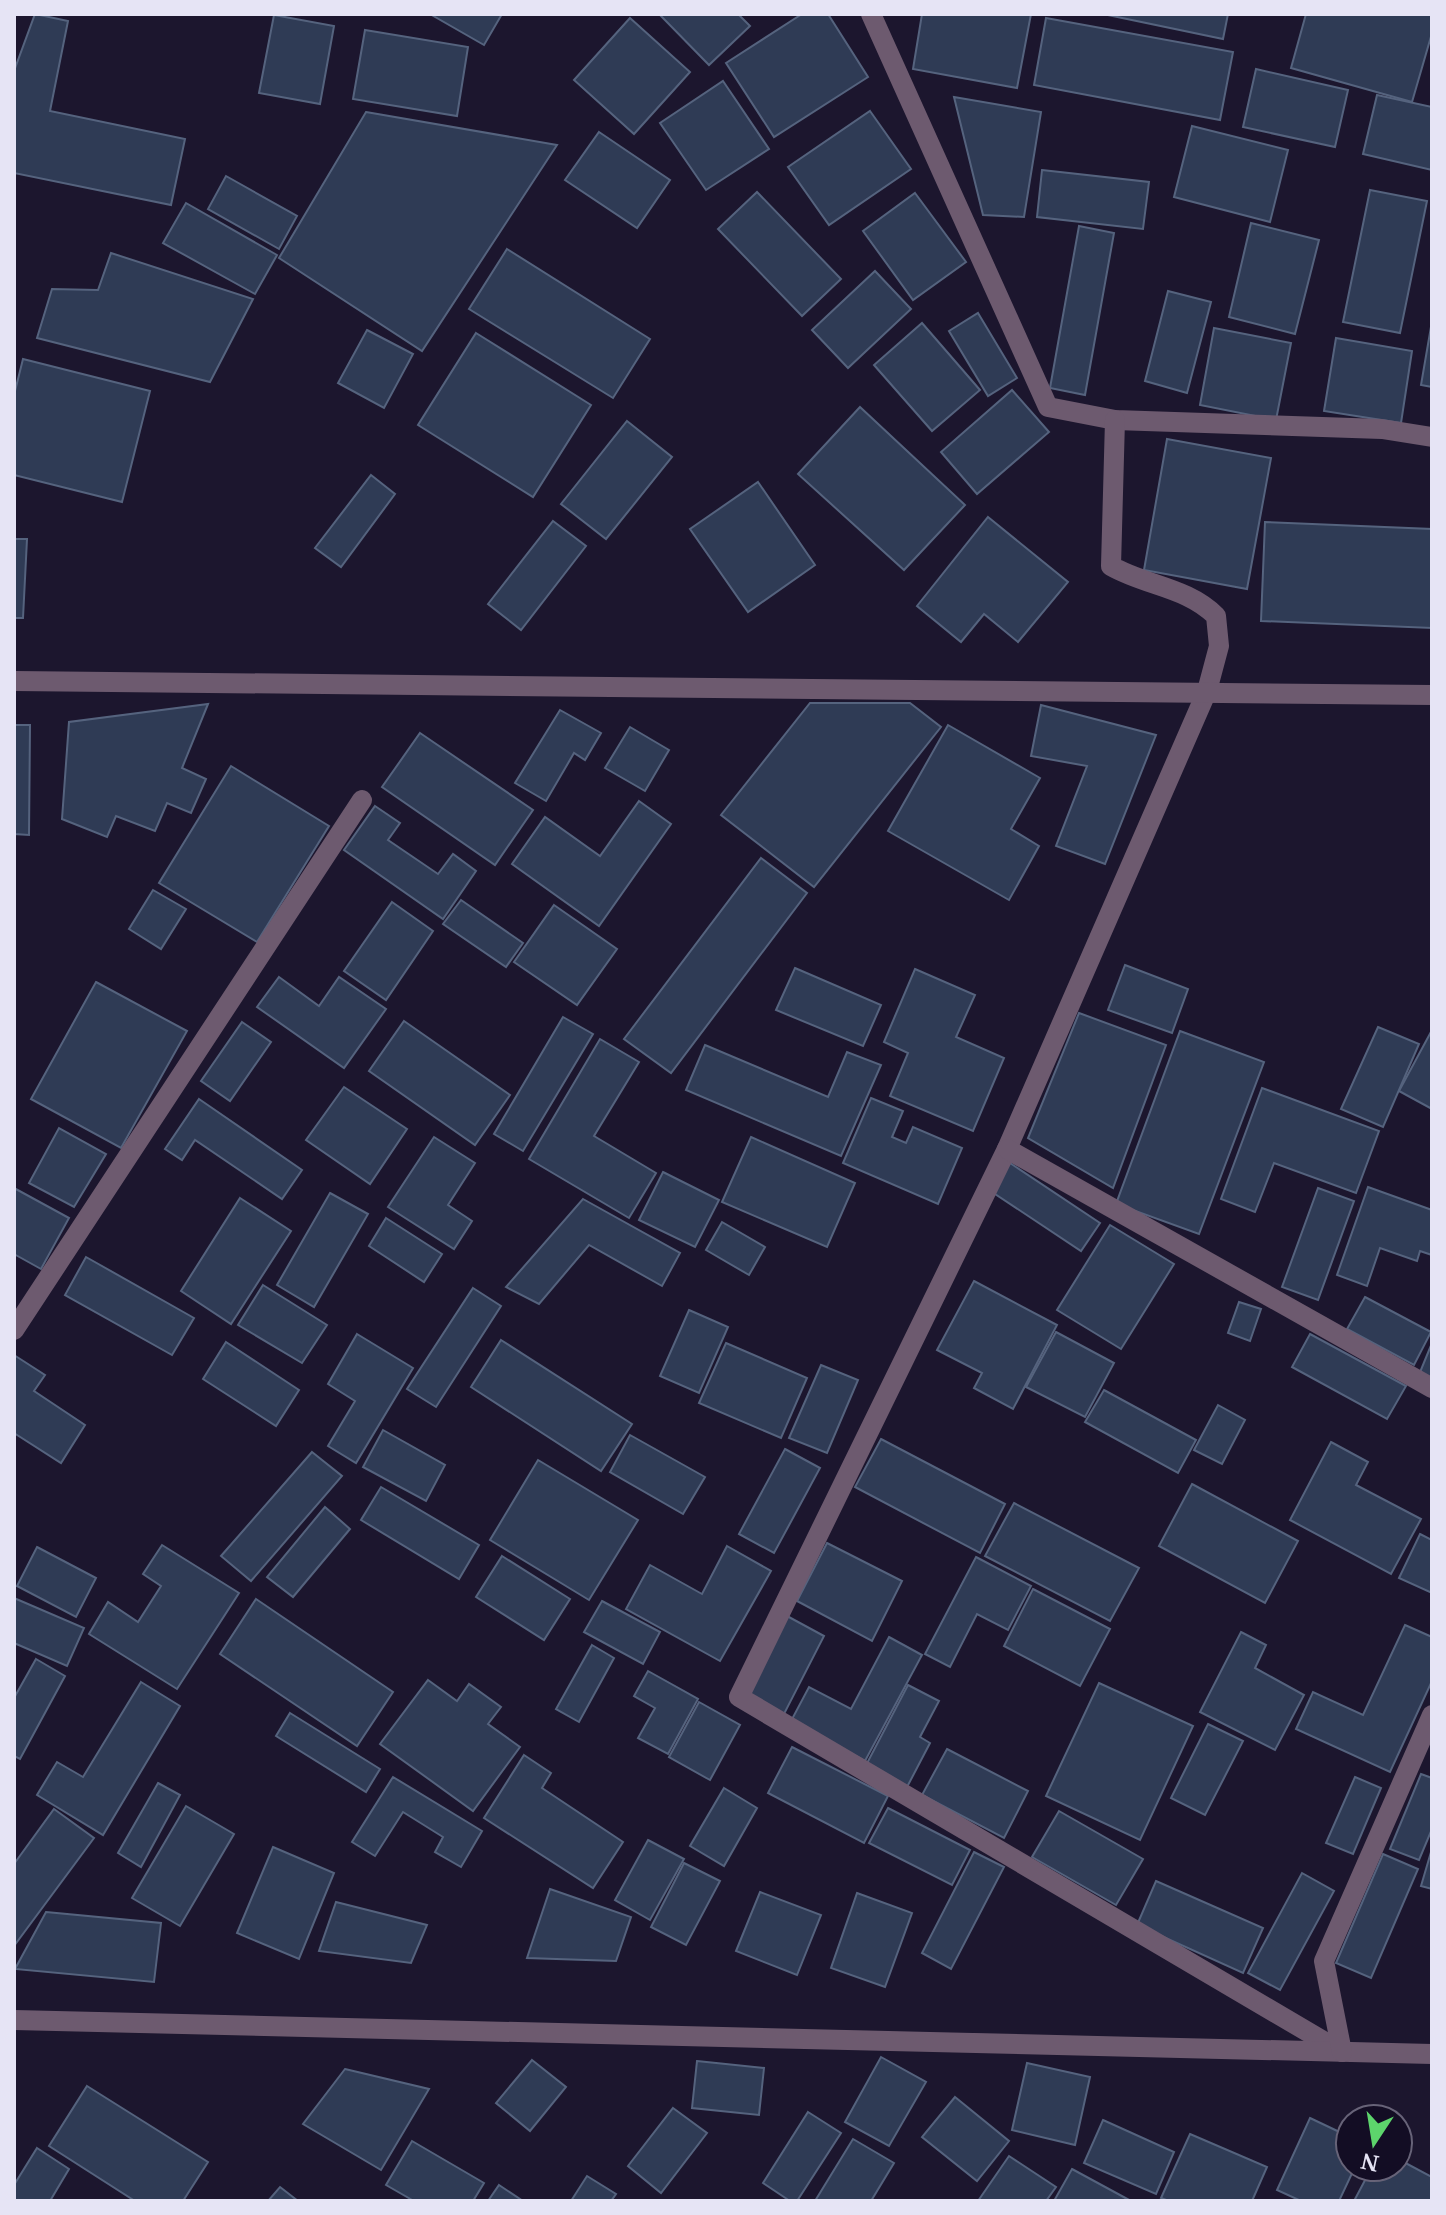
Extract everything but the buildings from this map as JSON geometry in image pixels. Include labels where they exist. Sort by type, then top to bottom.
[{"type":"street","points":[[871,14],[1048,407],[1115,420],[1382,429],[1432,437]]},
{"type":"street","points":[[1115,420],[1111,566],[1129,576],[1201,601],[1216,616],[1219,646],[1207,691],[1007,1149],[739,1697],[1342,2052]]},
{"type":"street","points":[[14,681],[1432,695]]},
{"type":"street","points":[[14,1330],[362,800]]},
{"type":"street","points":[[1007,1149],[1432,1388]]},
{"type":"street","points":[[1342,2052],[1324,1961],[1432,1715]]},
{"type":"street","points":[[14,2020],[1432,2054]]}]
